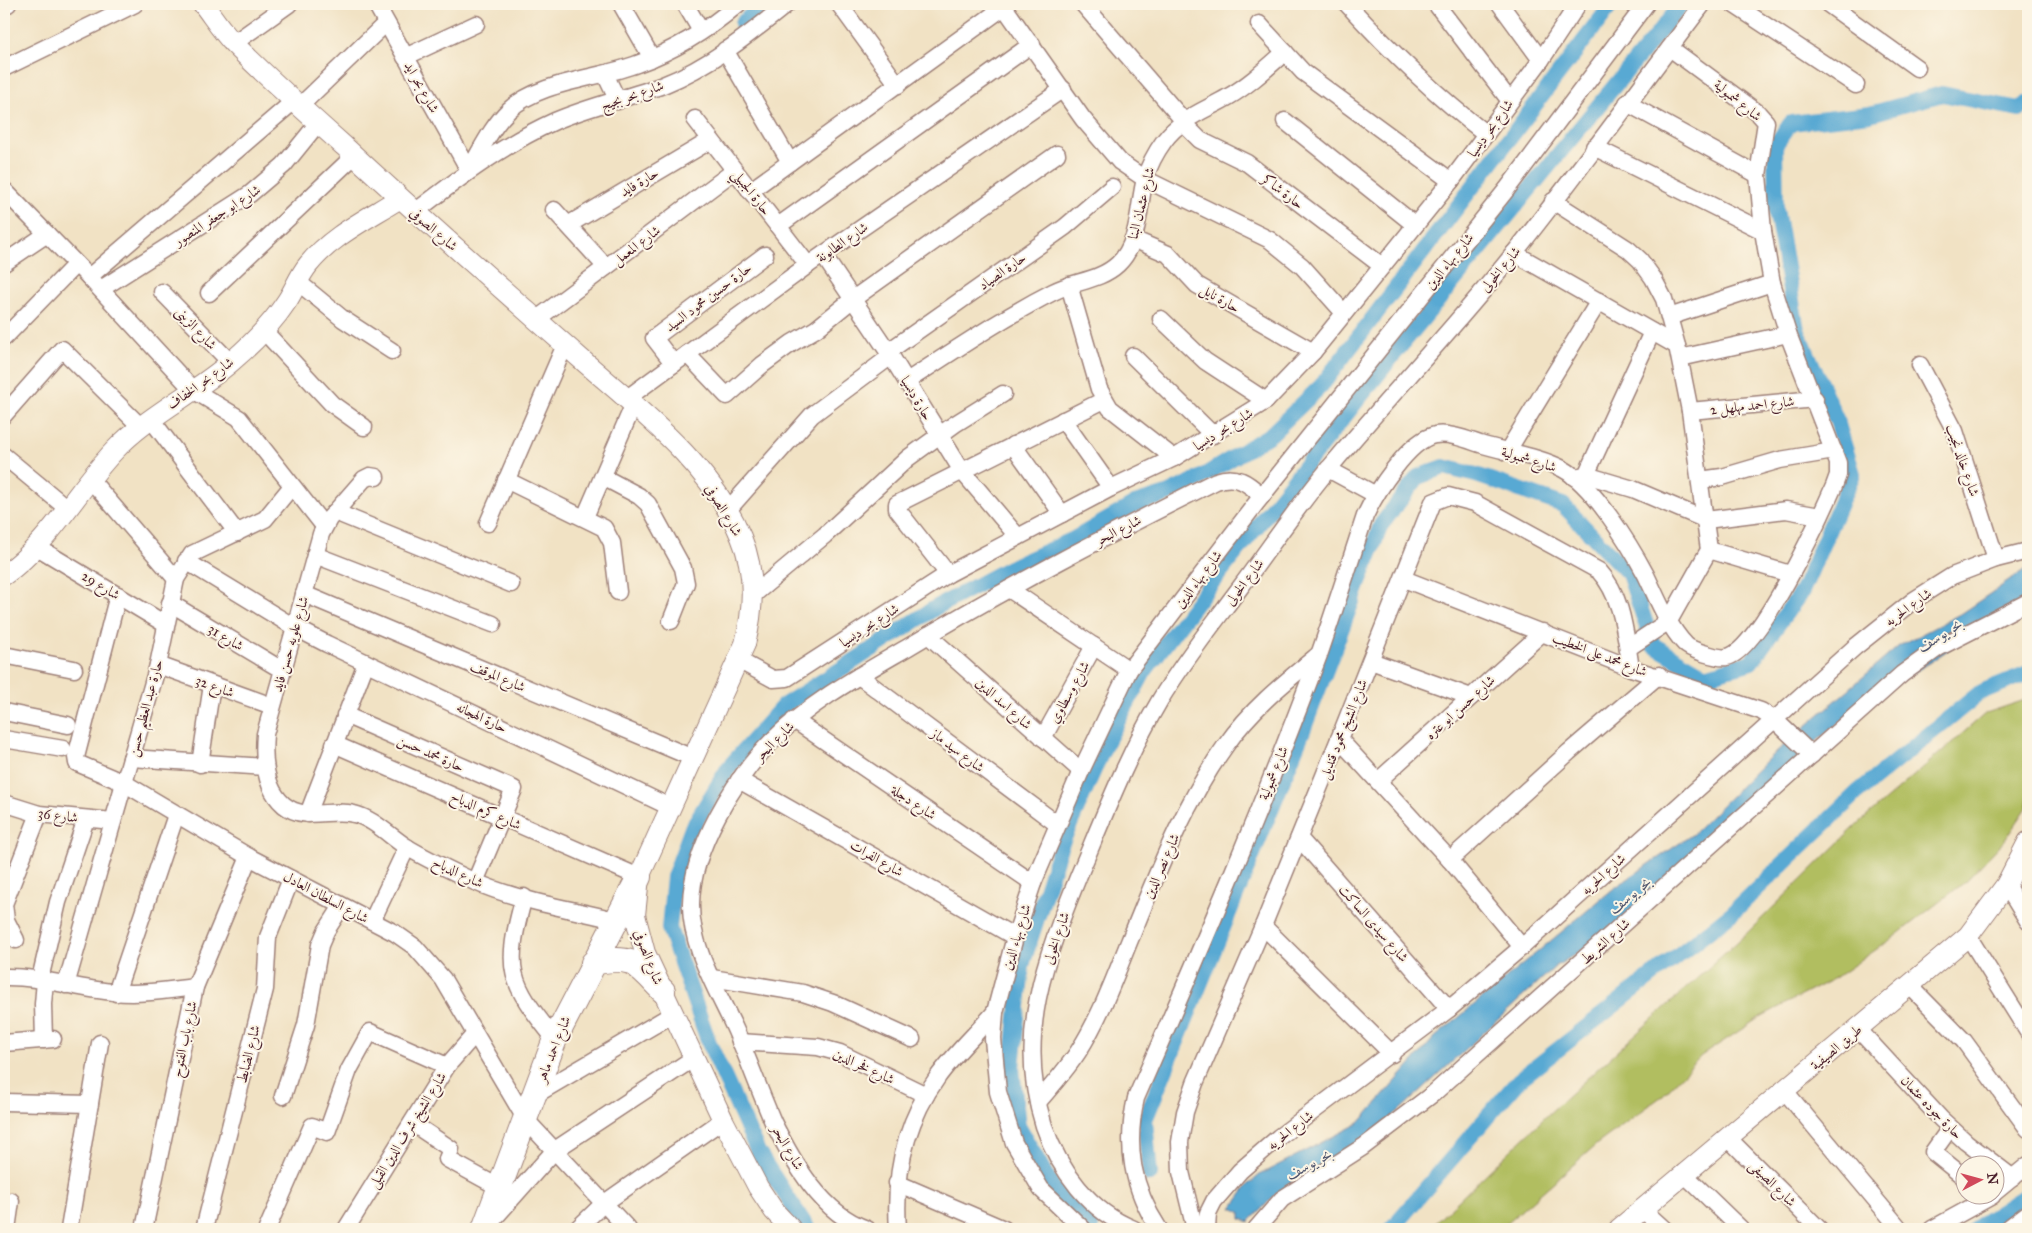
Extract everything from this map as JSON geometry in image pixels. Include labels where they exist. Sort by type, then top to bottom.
[{"type":"main road","name":"شارع احمد ماهر","points":[[484,1229],[555,1039],[615,920],[639,877]]},
{"type":"main road","points":[[593,963],[620,958],[629,961],[662,991]]},
{"type":"street","points":[[4,6],[8,4]]},
{"type":"street","points":[[4,68],[134,4]]},
{"type":"street","name":"شارع الصوفي","points":[[202,4],[234,44],[297,104],[415,212],[629,402],[687,457],[727,511],[744,546],[750,565],[753,594],[751,620],[738,660],[639,877],[635,902],[637,928],[662,991],[723,1120],[765,1199],[791,1229]]},
{"type":"street","points":[[234,44],[289,4]]},
{"type":"street","name":"شارع بحر ايد","points":[[376,4],[469,170]]},
{"type":"street","points":[[621,4],[652,58]]},
{"type":"street","points":[[685,4],[701,32]]},
{"type":"street","name":"شارع بحر بجيج","points":[[469,170],[499,121],[522,100],[536,93],[605,74],[652,58],[701,32],[738,4]]},
{"type":"street","name":"شارع بحر بجيج","points":[[415,212],[469,170],[554,122],[680,78],[729,47],[788,4]]},
{"type":"street","points":[[839,4],[898,84]]},
{"type":"street","name":"حارة شاكر","points":[[1084,4],[1182,121],[1212,146],[1247,163],[1382,266]]},
{"type":"street","points":[[1347,4],[1396,58],[1458,113],[1486,134]]},
{"type":"street","points":[[1436,4],[1510,101]]},
{"type":"street","points":[[1500,4],[1540,60]]},
{"type":"street","name":"شارع بحر ديسيا","points":[[738,660],[773,679],[786,678],[948,574],[1111,488],[1174,458],[1213,436],[1266,401],[1313,352],[1451,181],[1540,60],[1578,4]]},
{"type":"street","name":"شارع بهاء الدين","points":[[1083,1229],[1041,1189],[1014,1143],[1004,1118],[994,1066],[995,1012],[1015,937],[1057,824],[1080,772],[1129,670],[1262,496],[1507,189],[1646,4]]},
{"type":"street","name":"شارع الخولى","points":[[1128,1228],[1092,1202],[1073,1182],[1048,1138],[1038,1102],[1032,1062],[1032,1035],[1041,981],[1066,907],[1124,768],[1141,734],[1180,668],[1328,469],[1514,253],[1703,4]]},
{"type":"street","points":[[1733,4],[1856,85]]},
{"type":"street","points":[[1828,4],[1917,68]]},
{"type":"street","points":[[750,190],[898,84],[1003,5],[1083,119],[1120,162],[1145,178],[1270,240],[1302,266],[1344,313]]},
{"type":"street","points":[[719,20],[729,47],[790,162]]},
{"type":"street","points":[[89,277],[297,104],[386,22]]},
{"type":"street","points":[[406,57],[476,24]]},
{"type":"street","points":[[1259,24],[1303,72],[1451,181]]},
{"type":"street","points":[[778,226],[1032,44]]},
{"type":"street","name":"شارع شمبولية","points":[[1159,1229],[1144,1202],[1131,1162],[1130,1140],[1136,1098],[1208,933],[1319,654],[1365,516],[1376,495],[1413,446],[1434,436],[1457,437],[1554,465],[1580,476],[1629,543],[1669,620],[1686,646],[1714,656],[1732,656],[1759,628],[1820,516],[1838,475],[1838,463],[1834,451],[1788,334],[1772,283],[1763,231],[1758,175],[1766,122],[1763,117],[1670,48]]},
{"type":"street","name":"شارع عثمان البنا","points":[[907,381],[998,322],[1052,292],[1108,272],[1119,263],[1128,251],[1133,239],[1145,178],[1160,147],[1182,121],[1242,88],[1285,52]]},
{"type":"street","points":[[605,74],[618,100]]},
{"type":"street","name":"شارع الطابونة","points":[[629,402],[680,359],[808,265],[1062,89]]},
{"type":"street","points":[[1628,104],[1758,175]]},
{"type":"street","name":"حارة الجبيلي","points":[[695,119],[808,265]]},
{"type":"street","points":[[1284,121],[1416,225]]},
{"type":"street","name":"شارع ابو جعفر المنصور","points":[[100,290],[250,194],[284,165],[318,122]]},
{"type":"street","name":"حارة فايد","points":[[568,225],[711,140]]},
{"type":"street","points":[[1594,147],[1763,231]]},
{"type":"street","points":[[680,359],[727,396],[762,366],[816,329],[853,299],[1057,154]]},
{"type":"street","points":[[209,293],[354,156]]},
{"type":"street","name":"شارع المعمل","points":[[537,319],[734,171]]},
{"type":"street","name":"حارة الصياد","points":[[727,511],[812,415],[890,353],[1065,227],[1112,187]]},
{"type":"street","points":[[4,191],[89,277],[193,390],[239,418],[324,526]]},
{"type":"street","name":"شارع بحر الخفاف","points":[[4,575],[36,547],[113,452],[146,423],[230,363],[264,331],[277,316],[308,265],[327,246],[400,198]]},
{"type":"street","points":[[1553,201],[1628,249],[1640,260],[1664,299],[1678,352],[1690,411],[1709,550],[1669,620],[1628,648]]},
{"type":"street","points":[[554,210],[606,267]]},
{"type":"street","points":[[4,264],[47,234]]},
{"type":"street","name":"حارة نايل","points":[[1133,239],[1168,254],[1197,285],[1313,352]]},
{"type":"street","points":[[1514,253],[1652,332],[1678,352],[1788,334]]},
{"type":"street","name":"حارة حسين محمود السيد","points":[[680,359],[654,338],[765,255]]},
{"type":"street","name":"حارة ديسيا","points":[[823,255],[890,353],[962,471],[1018,538]]},
{"type":"street","points":[[4,338],[76,264]]},
{"type":"street","points":[[298,282],[343,320],[392,351]]},
{"type":"street","points":[[1669,318],[1772,283]]},
{"type":"street","points":[[1069,285],[1098,389],[1104,400],[1110,408],[1174,458]]},
{"type":"street","name":"شارع الزينى","points":[[162,292],[230,363]]},
{"type":"street","points":[[1507,452],[1599,301]]},
{"type":"street","points":[[1161,319],[1205,361],[1266,401]]},
{"type":"street","points":[[264,331],[332,404],[364,428]]},
{"type":"street","points":[[1652,332],[1580,476],[1633,490],[1706,520],[1786,510],[1820,516]]},
{"type":"street","points":[[488,523],[565,345]]},
{"type":"street","points":[[4,415],[62,350],[146,423],[237,533]]},
{"type":"street","points":[[1133,356],[1213,436]]},
{"type":"street","name":"شارع خالد نجيب","points":[[1920,365],[1955,431],[1996,559]]},
{"type":"street","points":[[753,594],[824,535],[908,458],[1003,394]]},
{"type":"street","name":"شارع احمد مهلهل 2","points":[[1690,411],[1815,399]]},
{"type":"street","points":[[948,574],[896,506],[1012,445],[1104,400]]},
{"type":"street","points":[[585,518],[603,477],[629,402]]},
{"type":"street","points":[[1063,420],[1111,488]]},
{"type":"street","points":[[1012,445],[1062,514]]},
{"type":"street","points":[[1700,480],[1722,477],[1780,460],[1834,451]]},
{"type":"street","points":[[4,456],[68,509]]},
{"type":"street","points":[[1328,469],[1376,495]]},
{"type":"street","name":"شارع علويه حسن فايد","points":[[308,814],[293,812],[282,803],[271,788],[265,767],[265,734],[324,526],[364,479],[370,476],[376,477]]},
{"type":"street","points":[[603,477],[639,496],[648,504],[683,568],[686,583],[671,620]]},
{"type":"street","points":[[90,478],[176,579]]},
{"type":"street","name":"شارع البحر","points":[[867,1229],[846,1219],[833,1209],[804,1174],[773,1122],[698,945],[693,925],[691,904],[693,883],[698,863],[717,819],[739,780],[766,747],[794,720],[859,676],[928,635],[1108,535],[1216,481],[1232,478],[1241,479],[1262,496]]},
{"type":"street","points":[[506,480],[598,523],[609,535],[618,592]]},
{"type":"street","name":"حارة عبد العظيم حسن","points":[[66,985],[158,666],[165,624],[176,579],[186,561],[197,551],[237,533],[270,515],[292,486]]},
{"type":"street","name":"شارع الشيخ محمود قنديل","points":[[1195,1229],[1181,1172],[1180,1142],[1185,1112],[1195,1083],[1263,926],[1340,739],[1433,502],[1448,496],[1475,503],[1599,571],[1611,584],[1620,610],[1631,668]]},
{"type":"street","points":[[335,512],[511,584]]},
{"type":"street","name":"شارع 29","points":[[36,547],[165,624]]},
{"type":"street","points":[[1709,550],[1790,574]]},
{"type":"street","name":"شارع الحريه","points":[[1207,1229],[1208,1213],[1214,1201],[1240,1171],[1279,1137],[1392,1054],[1449,1009],[1522,947],[1855,647],[1914,600],[1952,576],[1996,559],[2028,551]]},
{"type":"street","points":[[315,555],[493,624]]},
{"type":"street","name":"حارة الهجانه","points":[[186,561],[294,627],[366,664],[670,807]]},
{"type":"street","name":"شارع محمد على الخطيب","points":[[1404,579],[1631,668],[1659,675],[1746,705],[1775,720],[1810,753]]},
{"type":"street","points":[[1009,589],[1129,670]]},
{"type":"street","name":"شارع الموقف","points":[[304,594],[693,758]]},
{"type":"street","name":"شارع السلطان العادل","points":[[118,595],[76,760],[79,765],[124,783],[249,857],[372,921],[414,947],[430,962],[442,979],[526,1120],[628,1229]]},
{"type":"street","name":"شارع الشريط","points":[[1256,1229],[1282,1199],[1363,1147],[1434,1093],[1810,753],[1902,674],[1938,648],[2028,602]]},
{"type":"street","name":"شارع 31","points":[[170,603],[282,670]]},
{"type":"street","name":"شارع حسن ابو عتره","points":[[1378,781],[1543,632]]},
{"type":"street","name":"شارع اسد الدين","points":[[928,635],[1080,772]]},
{"type":"street","name":"شارع وسطاوي","points":[[1043,738],[1094,646]]},
{"type":"street","name":"شارع نصر الدين","points":[[1038,1102],[1064,1072],[1094,1025],[1184,814],[1213,763],[1258,706],[1319,654]]},
{"type":"street","points":[[4,656],[74,669]]},
{"type":"street","points":[[1371,661],[1471,697]]},
{"type":"street","points":[[308,814],[366,664]]},
{"type":"street","name":"شارع 32","points":[[158,666],[272,706]]},
{"type":"street","points":[[1450,860],[1568,752],[1659,675]]},
{"type":"street","name":"شارع سيد ماز","points":[[859,676],[1057,824]]},
{"type":"street","points":[[200,764],[212,685]]},
{"type":"street","points":[[4,712],[68,725]]},
{"type":"street","name":"حارة محمد حسن","points":[[345,715],[514,789],[515,792],[503,818]]},
{"type":"street","name":"شارع دجلة","points":[[794,720],[1034,883]]},
{"type":"street","points":[[4,739],[62,750]]},
{"type":"street","points":[[1340,739],[1450,860],[1522,947]]},
{"type":"street","name":"شارع كرم الدباح","points":[[334,744],[639,877]]},
{"type":"street","points":[[131,758],[265,767]]},
{"type":"street","name":"شارع الفرات","points":[[739,780],[1015,937]]},
{"type":"street","name":"شارع 36","points":[[4,803],[40,814],[113,821]]},
{"type":"street","name":"شارع الدباح","points":[[308,814],[353,813],[407,847],[475,882],[524,897],[615,920]]},
{"type":"street","points":[[16,940],[4,916],[9,874],[40,814]]},
{"type":"street","points":[[116,992],[176,815]]},
{"type":"street","points":[[475,882],[503,818]]},
{"type":"street","points":[[4,1043],[48,1040],[43,1004],[43,980],[58,902],[86,819]]},
{"type":"street","name":"شارع سيدى الساكت","points":[[1299,838],[1449,1009]]},
{"type":"street","name":"طريق الصيفية","points":[[1618,1229],[1968,936],[2006,885],[2028,842]]},
{"type":"street","points":[[372,921],[407,847]]},
{"type":"street","name":"شارع باب الفتوح","points":[[144,1229],[195,987],[249,857]]},
{"type":"street","name":"شارع الضابط","points":[[204,1229],[265,989],[268,937],[291,879]]},
{"type":"street","points":[[2006,885],[2028,922]]},
{"type":"street","points":[[524,897],[512,947],[514,975],[528,1006],[555,1039]]},
{"type":"street","points":[[283,1096],[306,1025],[320,945],[326,931],[342,906]]},
{"type":"street","points":[[1263,926],[1392,1054]]},
{"type":"street","points":[[1968,936],[2028,1032]]},
{"type":"street","points":[[4,978],[43,980],[116,992],[195,987]]},
{"type":"street","points":[[712,978],[803,993],[840,1006],[912,1039]]},
{"type":"street","points":[[1910,986],[1964,1041],[2028,1129]]},
{"type":"street","points":[[898,1229],[897,1183],[907,1138],[926,1095],[938,1076],[995,1012]]},
{"type":"street","points":[[535,1095],[673,1014]]},
{"type":"street","name":"حارة جوده عثمان","points":[[1858,1028],[1950,1128],[2013,1178]]},
{"type":"street","points":[[268,1229],[312,1126],[327,1132],[349,1070],[370,1032],[448,1066]]},
{"type":"street","name":"شارع الشيخ شرف الدين القبلى","points":[[346,1229],[448,1066],[474,1035]]},
{"type":"street","name":"شارع فخر الدين","points":[[740,1042],[818,1047],[840,1053],[926,1095]]},
{"type":"street","points":[[70,1229],[100,1043]]},
{"type":"street","points":[[484,1229],[554,1150],[694,1058]]},
{"type":"street","points":[[1784,1090],[1900,1229]]},
{"type":"street","points":[[4,1102],[90,1104]]},
{"type":"street","points":[[577,1229],[603,1204],[723,1120]]},
{"type":"street","points":[[412,1124],[451,1149],[447,1159],[500,1188]]},
{"type":"street","points":[[1950,1128],[1933,1152],[1954,1169]]},
{"type":"street","name":"شارع الصيفى","points":[[1727,1137],[1819,1229]]},
{"type":"street","points":[[2004,1185],[2028,1165]]},
{"type":"street","points":[[1684,1173],[1741,1229]]},
{"type":"street","points":[[897,1183],[1004,1229]]},
{"type":"street","points":[[7,1229],[10,1201]]},
{"type":"street","points":[[1932,1229],[1972,1206]]},
{"type":"street","points":[[1642,1209],[1664,1229]]},
{"type":"street","points":[[2009,1229],[2028,1214]]},
{"type":"green space","points":[[2028,699],[2028,806],[2005,840],[1965,882],[1890,940],[1835,978],[1762,1016],[1701,1056],[1662,1096],[1597,1144],[1500,1229],[1436,1229],[1432,1226],[1560,1103],[1747,933],[1858,824],[1986,713]]},
{"type":"water","name":"بحر يوسف","points":[[2028,568],[2028,596],[1832,728],[1763,787],[1695,858],[1610,932],[1555,967],[1401,1109],[1350,1151],[1277,1193],[1249,1222],[1241,1219],[1241,1212],[1232,1208],[1249,1184],[1261,1174],[1359,1123],[1434,1038],[1613,889],[1693,834],[1769,758],[1899,646],[1960,614]]},
{"type":"waterway","points":[[742,23],[764,4]]},
{"type":"waterway","points":[[808,1229],[759,1154],[709,1043],[669,928],[674,877],[692,828],[729,767],[783,706],[935,608],[1009,568],[1074,539],[1135,504],[1167,494],[1200,478],[1271,434],[1321,386],[1612,4]]},
{"type":"waterway","points":[[1091,1226],[1054,1189],[1018,1126],[1012,1068],[1022,965],[1060,847],[1104,747],[1144,672],[1203,594],[1403,343],[1682,4]]},
{"type":"waterway","points":[[1150,1174],[1145,1120],[1302,733],[1381,525],[1418,477],[1444,467],[1476,475],[1563,505],[1629,574],[1653,645],[1706,676],[1751,662],[1802,591],[1853,474],[1837,421],[1797,330],[1776,209],[1775,145],[1791,123],[1870,114],[1942,94],[2019,109],[2028,103]]},
{"type":"waterway","points":[[1391,1229],[1519,1080],[1732,913],[1858,792],[1981,692],[2028,673]]},
{"type":"waterway","points":[[1974,1229],[2028,1194]]}]
